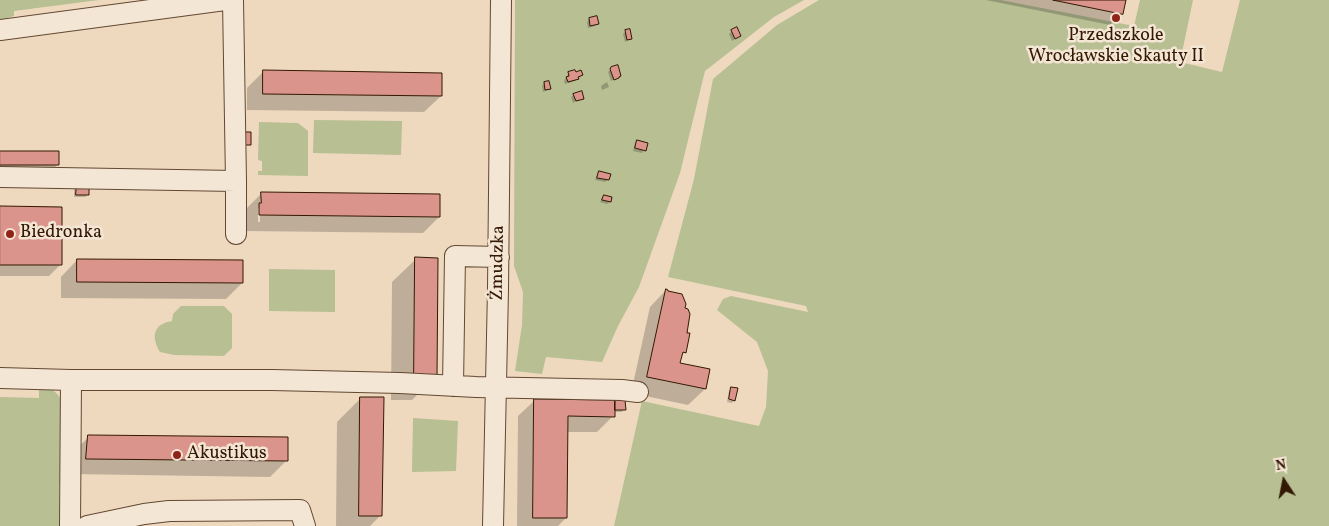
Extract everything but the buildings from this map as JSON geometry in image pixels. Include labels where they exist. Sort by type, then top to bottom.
[{"type":"street","points":[[0,30],[225,0]]},
{"type":"street","points":[[233,0],[236,234]]},
{"type":"street","name":"Żmudzka","points":[[493,526],[499,257],[501,0]]},
{"type":"street","points":[[0,177],[236,181]]},
{"type":"street","points":[[453,386],[455,256],[499,257]]},
{"type":"street","points":[[0,378],[272,380],[638,392]]},
{"type":"street","points":[[70,526],[72,380]]},
{"type":"street","points":[[87,526],[144,514],[197,510],[300,510],[305,526]]},
{"type":"green space","points":[[0,0],[99,0],[14,11],[14,16],[0,20]]},
{"type":"green space","points":[[515,0],[804,0],[774,17],[705,71],[680,173],[639,287],[618,326],[602,362],[546,357],[542,374],[515,371],[522,325],[523,292],[514,266]]},
{"type":"green space","points":[[819,0],[1001,0],[1134,26],[1140,0],[1193,0],[1180,62],[1222,72],[1240,0],[1329,0],[1329,526],[614,526],[642,401],[759,426],[766,407],[768,371],[757,342],[717,310],[723,299],[731,296],[808,312],[806,306],[668,277],[694,179],[713,79],[777,25]]},
{"type":"green space","points":[[314,120],[402,121],[401,155],[313,153]]},
{"type":"green space","points":[[259,122],[298,123],[308,131],[308,176],[258,175],[258,171],[262,171],[262,161],[258,160]]},
{"type":"green space","points":[[269,269],[335,270],[335,312],[269,311]]},
{"type":"green space","points":[[181,306],[224,306],[232,314],[232,348],[224,356],[174,355],[160,352],[155,341],[157,328],[172,321],[173,314]]},
{"type":"green space","points":[[39,386],[53,390],[62,401],[65,482],[59,483],[59,526],[0,526],[0,397],[39,398]]},
{"type":"green space","points":[[413,418],[458,421],[456,471],[412,472]]},
{"type":"place","name":"Przedszkole Wrocławskie Skauty II","points":[[1116,18]]},
{"type":"place","name":"Biedronka","points":[[10,234]]},
{"type":"place","name":"Akustikus","points":[[177,455]]}]
